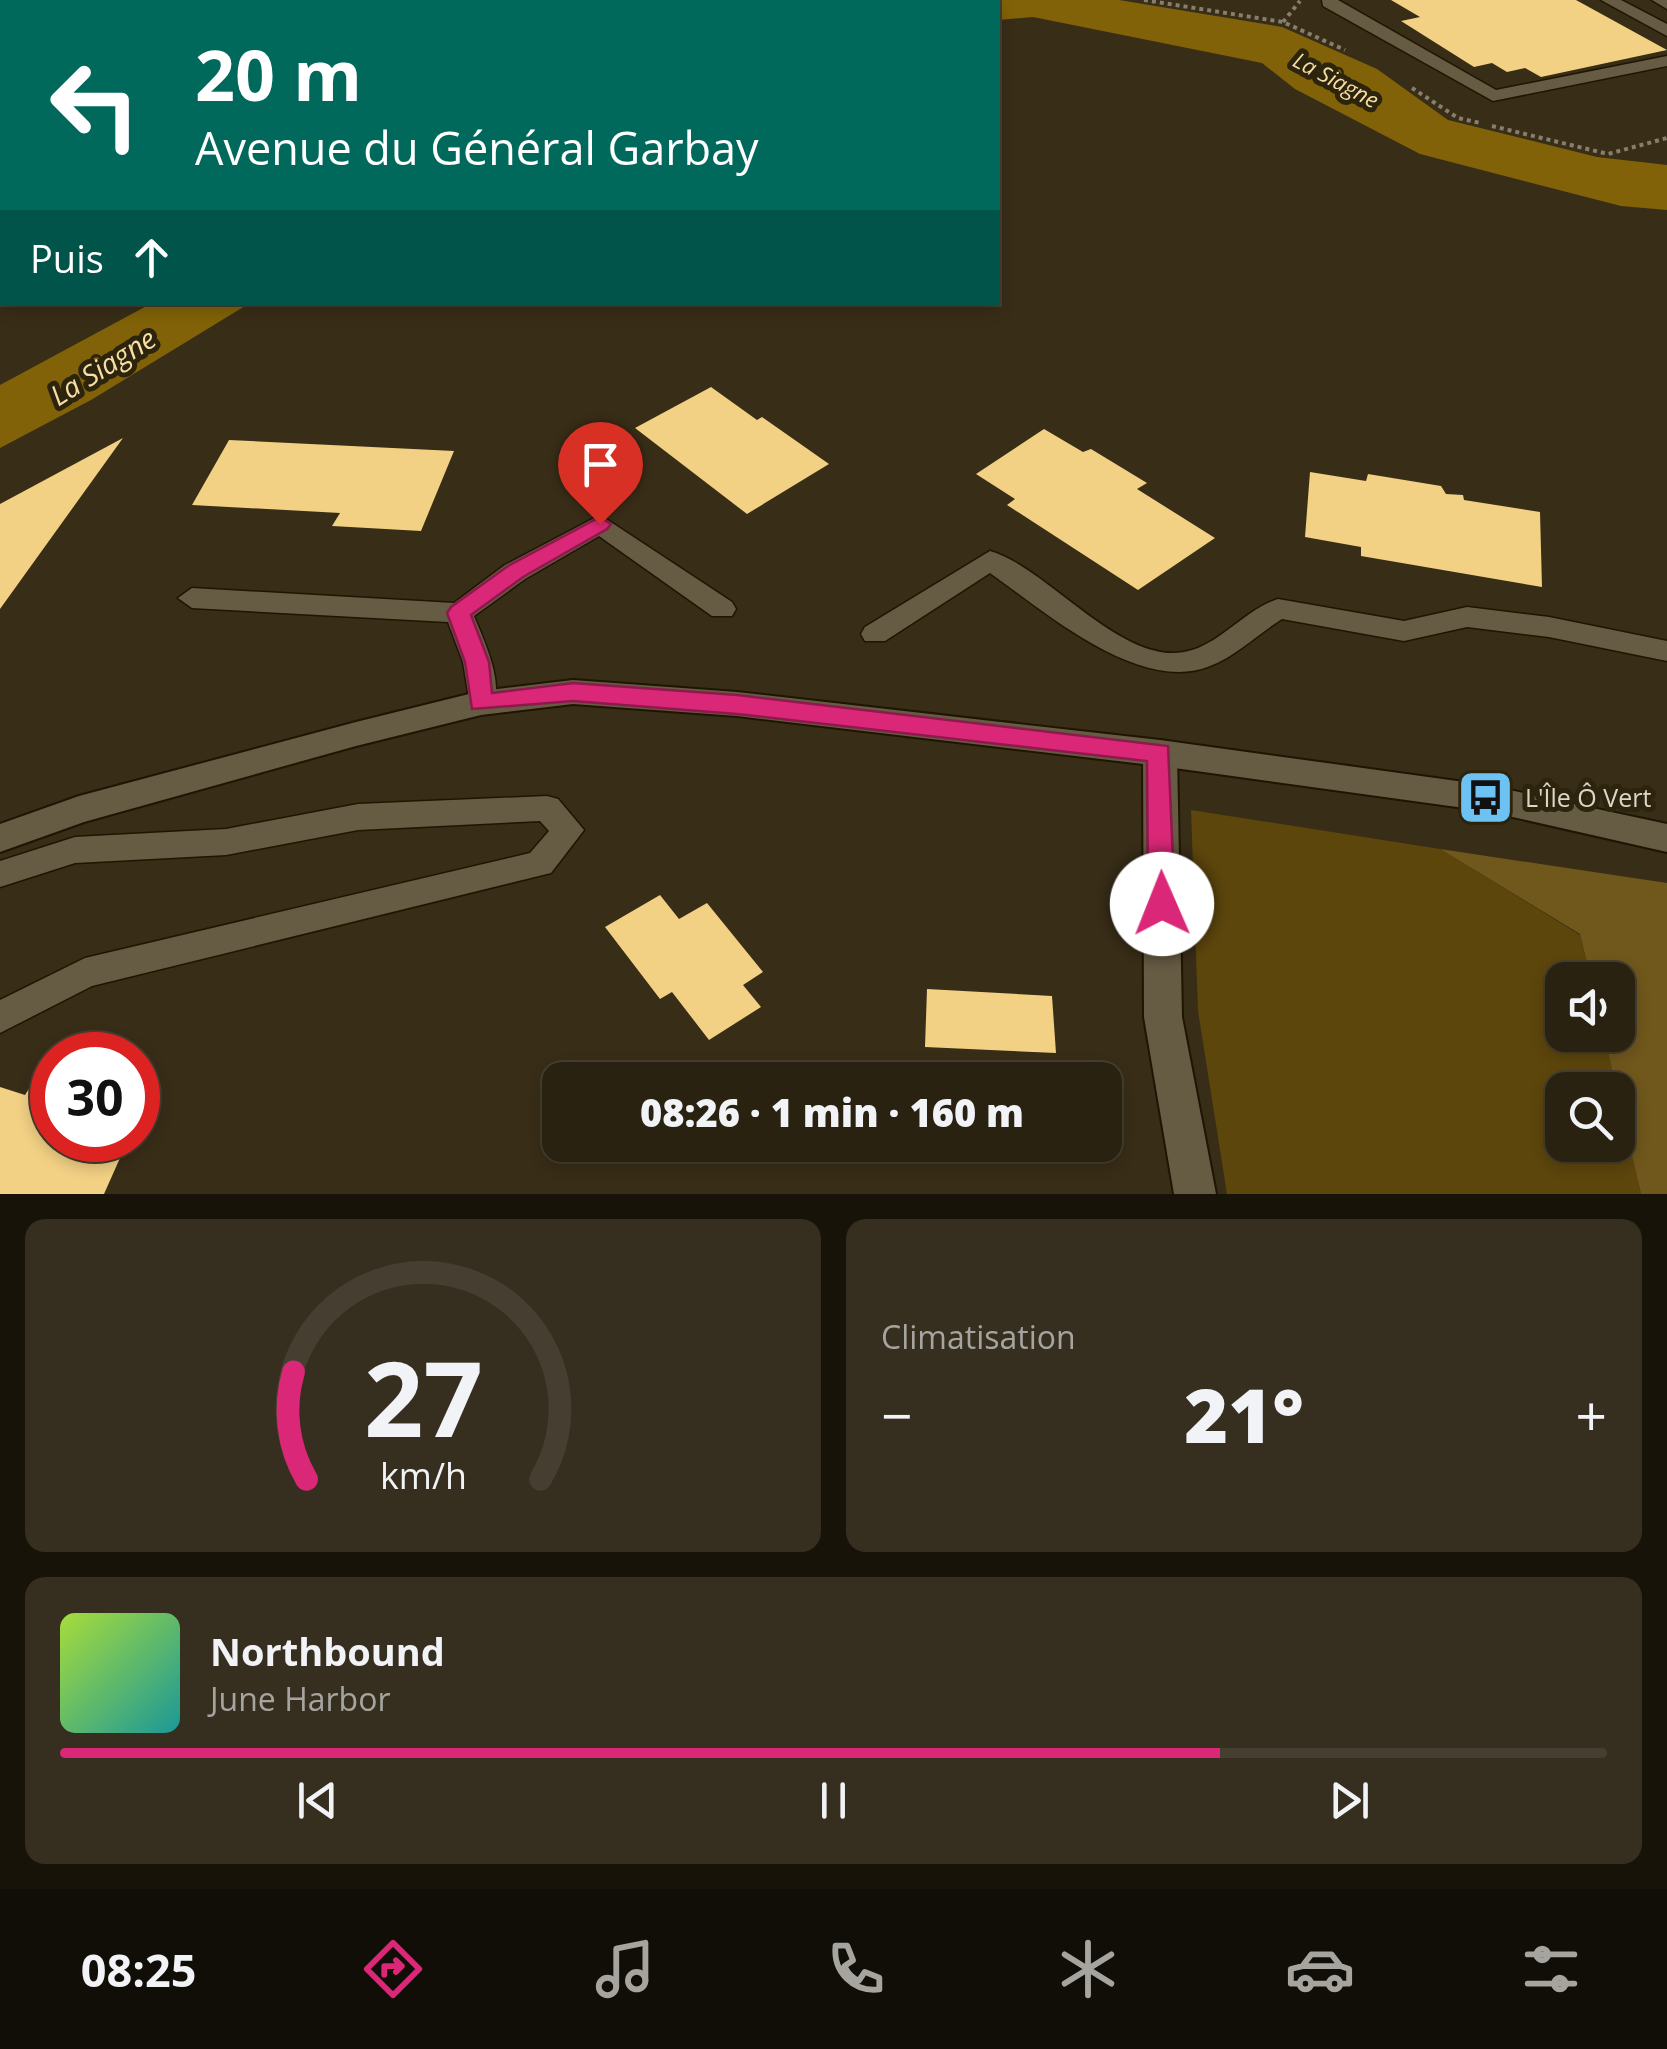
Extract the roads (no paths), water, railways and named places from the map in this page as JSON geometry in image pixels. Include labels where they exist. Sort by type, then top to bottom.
[{"type":"main road","points":[[0,838],[97,804],[481,703],[573,692],[737,704],[1160,753],[1486,798],[1667,838]]},
{"type":"main road","points":[[1160,753],[1163,1017],[1195,1194]]},
{"type":"lane","points":[[1301,0],[1336,1],[1493,96],[1667,61]]},
{"type":"lane","points":[[1609,0],[1667,31]]},
{"type":"lane","points":[[1660,0],[1667,4]]},
{"type":"lane","points":[[192,598],[459,613],[516,572],[600,524],[722,609]]},
{"type":"lane","points":[[875,634],[990,560],[1136,656],[1168,665],[1198,660],[1278,609],[1404,631],[1466,618],[1483,619],[1667,651]]},
{"type":"lane","points":[[459,613],[477,662],[481,703]]},
{"type":"lane","points":[[0,874],[75,850],[226,842],[358,817],[446,810],[547,808],[568,830],[540,864],[85,973],[0,1016]]},
{"type":"water","name":"La Siagne","points":[[1000,0],[1119,0],[1282,27],[1377,69],[1448,120],[1597,157],[1667,165],[1667,210],[1621,206],[1420,154],[1295,89],[1262,63],[1033,17],[1000,20]]},
{"type":"water","name":"La Siagne","points":[[148,305],[247,305],[91,400],[0,448],[0,385]]},
{"type":"place","name":"L'Île Ô Vert","points":[[1486,798]]}]
